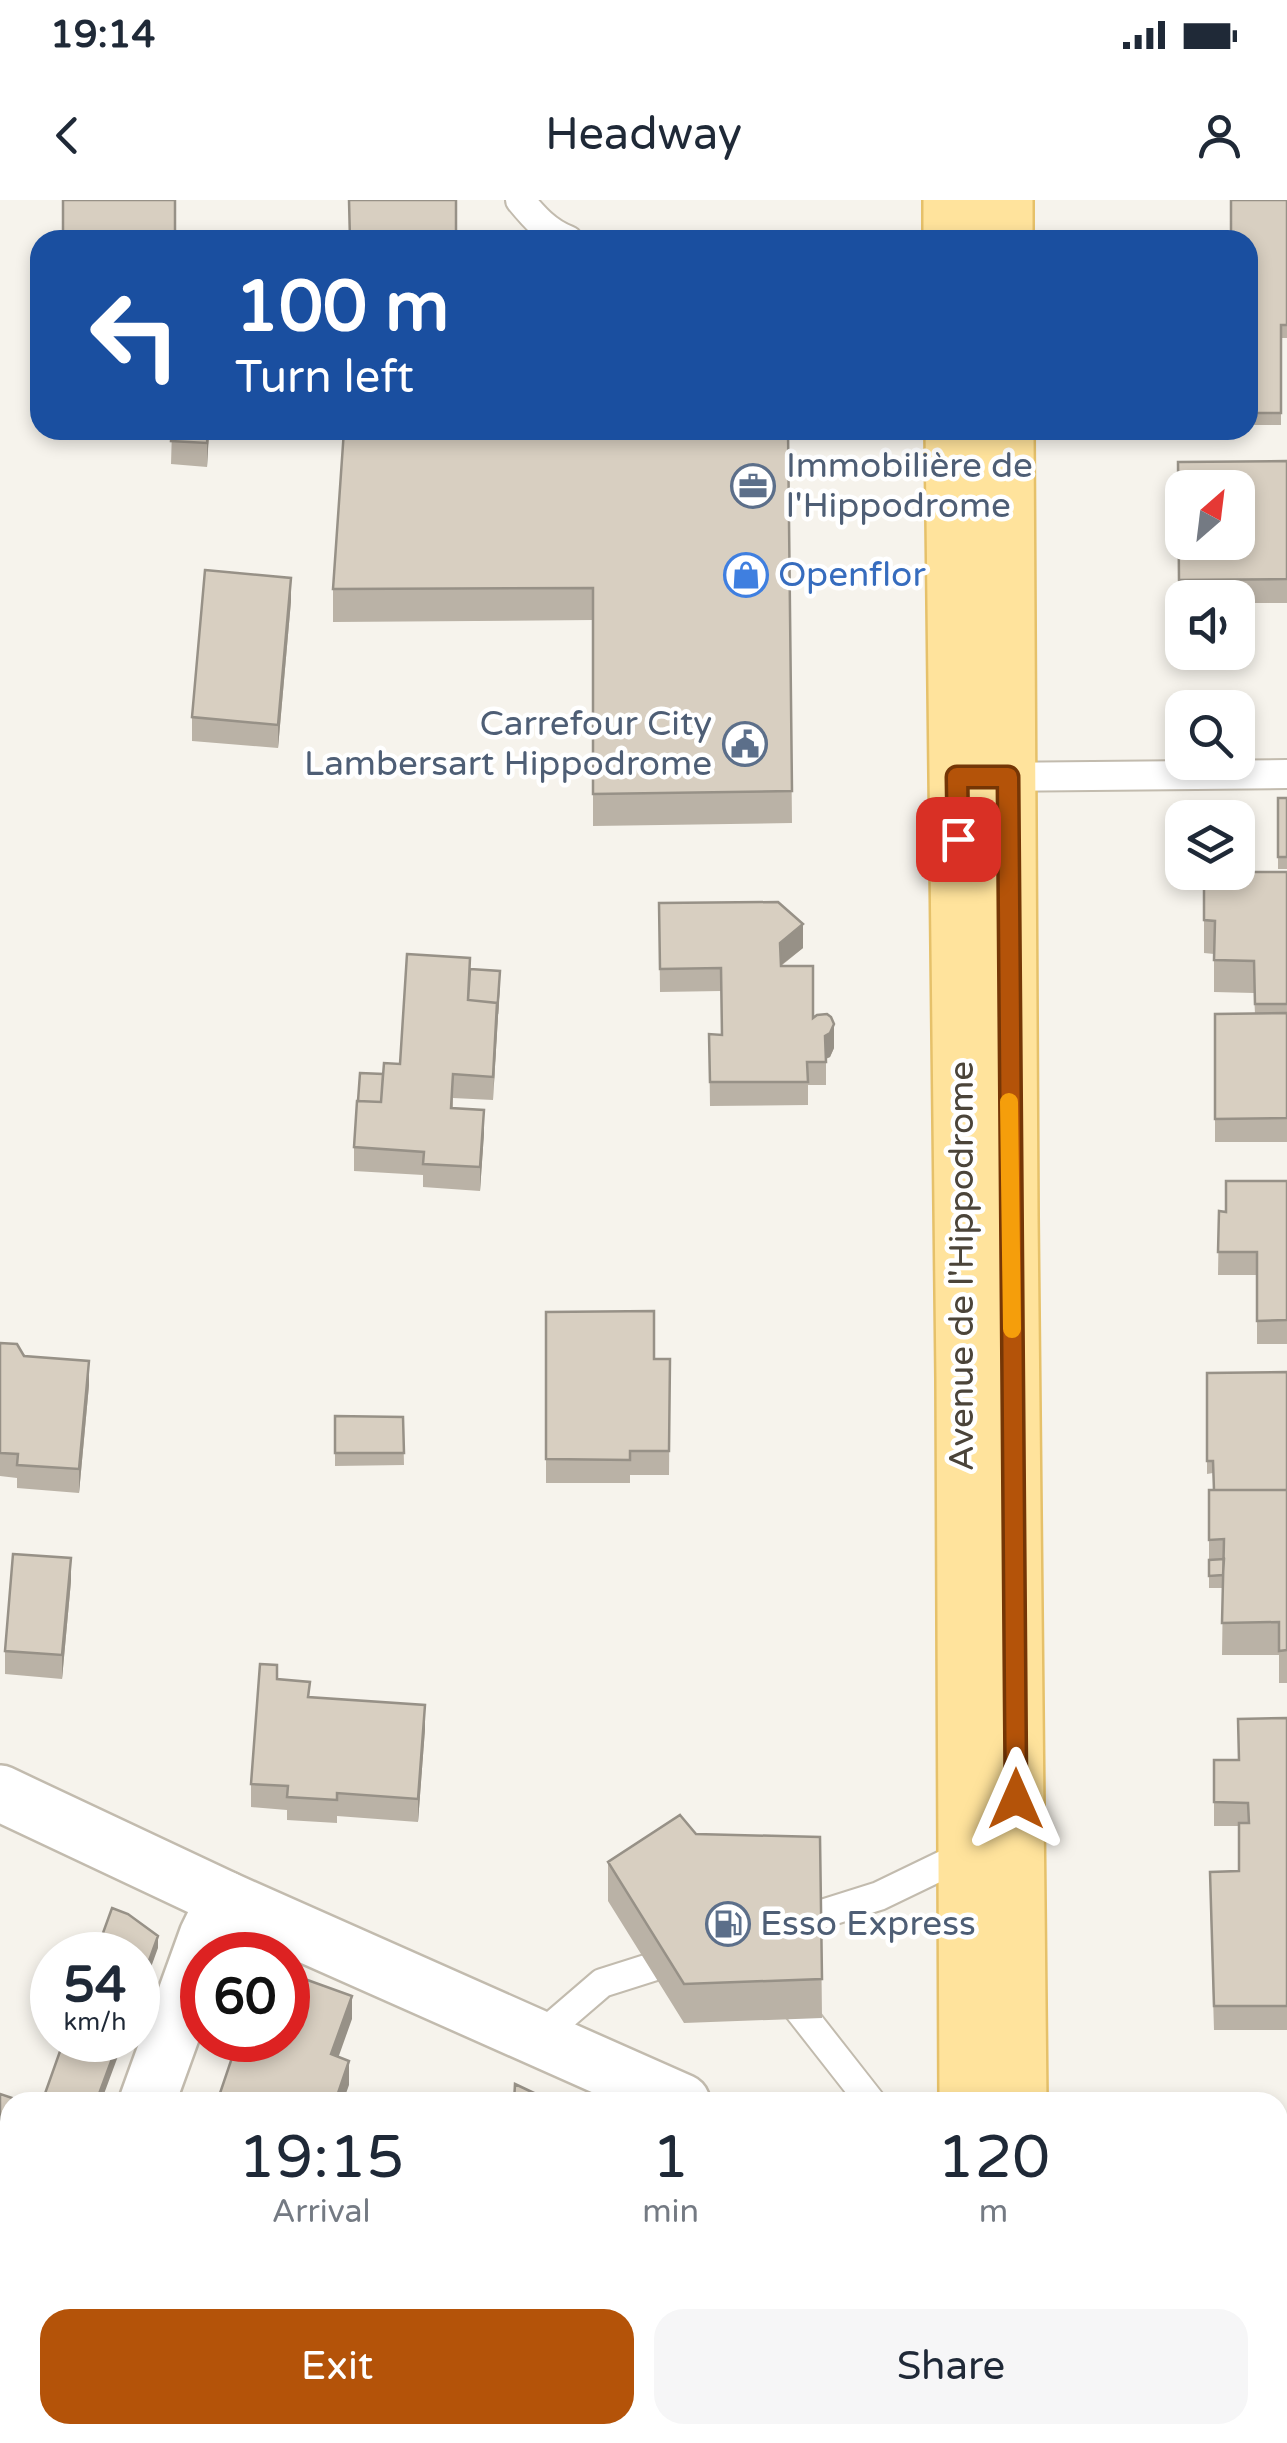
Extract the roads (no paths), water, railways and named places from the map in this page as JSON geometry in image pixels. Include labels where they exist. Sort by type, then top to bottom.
[{"type":"main road","points":[[951,200],[952,230]]},
{"type":"main road","points":[[1005,200],[1005,230]]},
{"type":"main road","name":"Avenue de l'Hippodrome","points":[[955,440],[982,777],[1018,2092]]},
{"type":"main road","name":"Avenue de l'Hippodrome","points":[[967,2092],[966,1854],[982,777],[1005,440]]},
{"type":"street","points":[[0,1793],[225,1899],[660,2092]]},
{"type":"street","points":[[150,2092],[207,1936],[225,1899]]},
{"type":"lane","points":[[520,200],[538,222],[551,230]]},
{"type":"lane","points":[[982,777],[1287,774]]},
{"type":"lane","points":[[760,1933],[879,1896],[966,1854]]},
{"type":"lane","points":[[538,2038],[602,1983],[708,1950]]},
{"type":"lane","points":[[766,1968],[863,2092]]},
{"type":"place","name":"Immobilière de l'Hippodrome","points":[[753,486]]},
{"type":"place","name":"Openflor","points":[[746,575]]},
{"type":"place","name":"Carrefour City Lambersart Hippodrome","points":[[745,744]]},
{"type":"place","name":"Esso Express","points":[[728,1924]]}]
